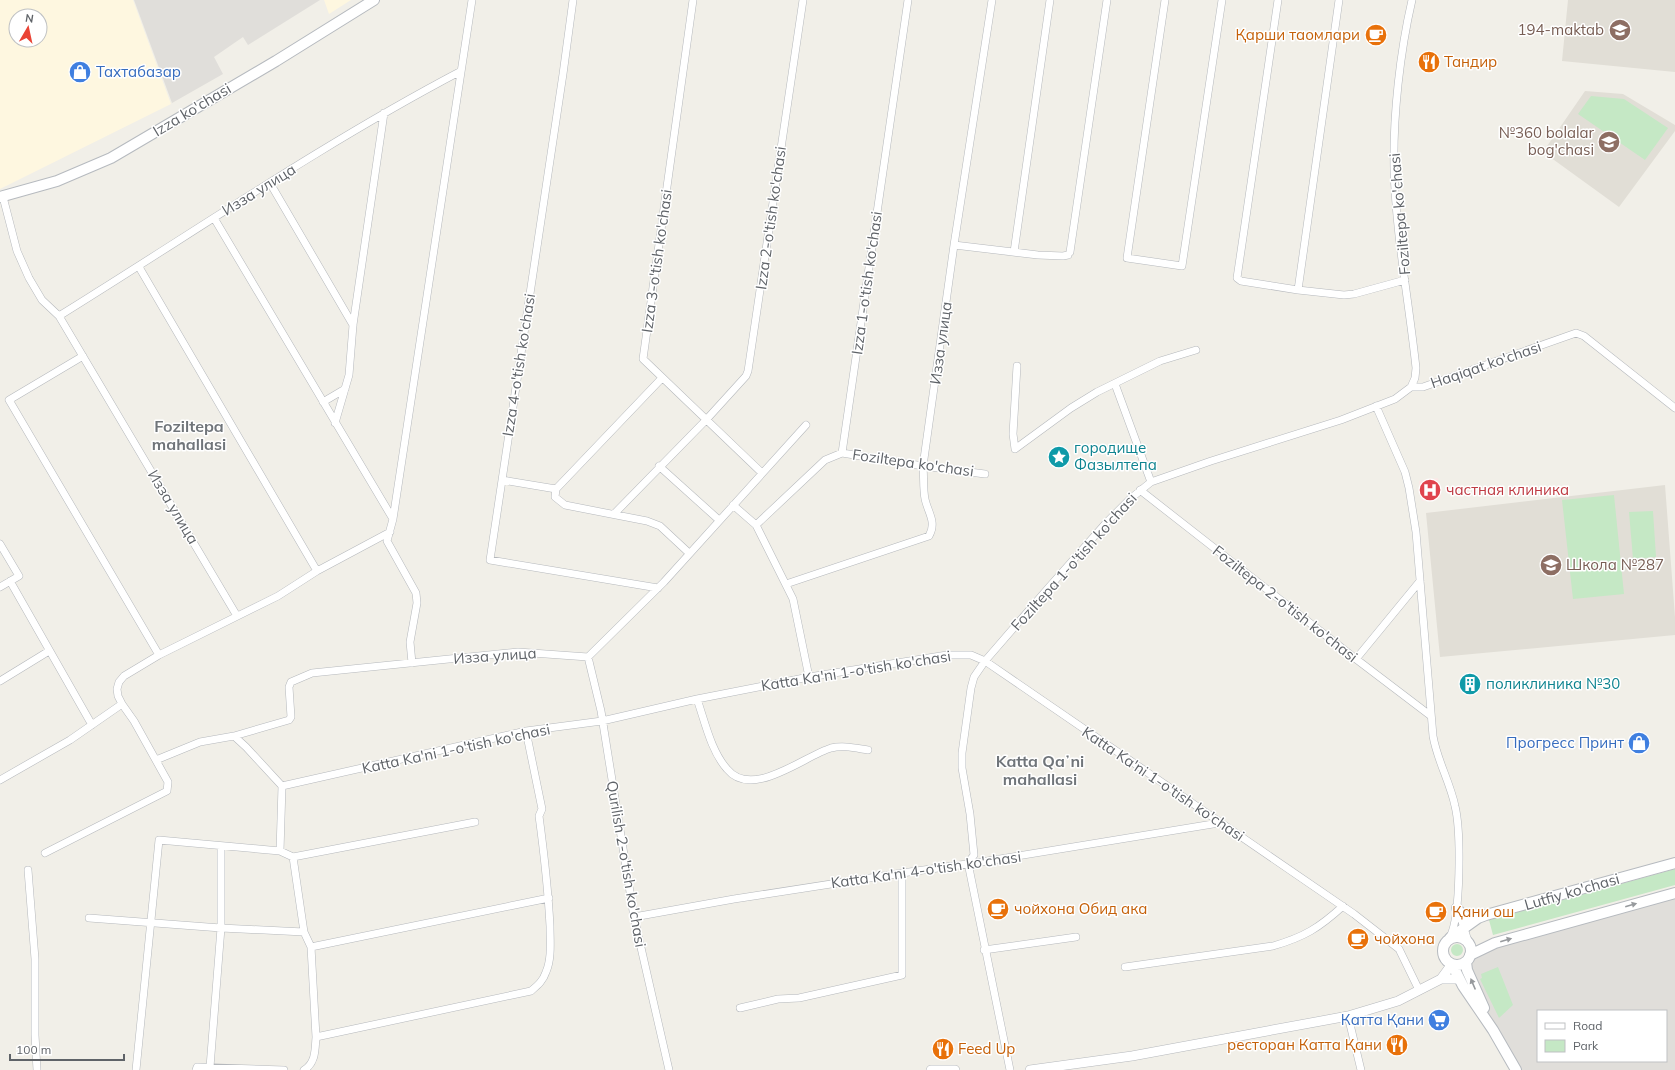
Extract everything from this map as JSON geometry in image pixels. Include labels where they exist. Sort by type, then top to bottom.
[{"type":"main road","name":"Izza ko'chasi","points":[[2,197],[57,181],[111,158],[276,61],[374,0]]},
{"type":"main road","name":"Lutfiy ko'chasi","points":[[1450,938],[1478,918],[1675,863]]},
{"type":"main road","name":"Lutfiy ko'chasi","points":[[1468,959],[1496,943],[1675,892]]},
{"type":"main road","points":[[1457,908],[1464,917],[1470,919],[1478,918]]},
{"type":"main road","points":[[1493,1030],[1459,979],[1452,964],[1445,958],[1442,952],[1445,943],[1450,938],[1460,936],[1468,941],[1471,948],[1467,970],[1493,1030],[1514,1069]]},
{"type":"main road","points":[[1452,964],[1459,965],[1468,959]]},
{"type":"street","points":[[412,663],[410,642],[417,603],[416,593],[387,541],[393,519],[472,0]]},
{"type":"street","name":"Izza 4-o'tish ko'chasi","points":[[573,0],[490,560],[658,588]]},
{"type":"street","name":"Izza 3-o'tish ko'chasi","points":[[693,0],[643,359],[762,473]]},
{"type":"street","name":"Izza 2-o'tish ko'chasi","points":[[614,514],[659,466],[706,420],[746,376],[748,371],[803,0]]},
{"type":"street","name":"Izza 1-o'tish ko'chasi","points":[[842,453],[908,0]]},
{"type":"street","name":"Изза улица","points":[[786,584],[929,536],[932,530],[933,522],[925,498],[923,466],[954,245],[992,0]]},
{"type":"street","points":[[1014,252],[1050,0]]},
{"type":"street","points":[[954,245],[1038,255],[1063,256],[1069,253],[1107,0]]},
{"type":"street","points":[[1165,0],[1128,258],[1182,266],[1222,0]]},
{"type":"street","points":[[1278,0],[1237,278],[1241,281],[1298,290],[1350,295],[1406,280]]},
{"type":"street","points":[[1298,290],[1339,0]]},
{"type":"street","name":"Foziltepa ko'chasi","points":[[1411,387],[1415,378],[1416,368],[1396,198],[1394,140],[1404,43],[1412,0]]},
{"type":"street","name":"Изза улица","points":[[59,316],[384,113],[461,70]]},
{"type":"street","points":[[335,423],[349,375],[353,325],[384,113]]},
{"type":"street","points":[[270,183],[353,325]]},
{"type":"street","name":"Изза улица","points":[[2,197],[17,251],[29,278],[42,300],[59,316],[237,616]]},
{"type":"street","points":[[214,218],[393,519]]},
{"type":"street","points":[[139,267],[317,571]]},
{"type":"street","name":"Haqiqat ko'chasi","points":[[1411,387],[1424,387],[1576,333],[1584,336],[1675,408]]},
{"type":"street","points":[[1017,366],[1013,434],[1015,449],[1071,408],[1097,392],[1160,361],[1196,350]]},
{"type":"street","points":[[83,356],[9,400],[159,655]]},
{"type":"street","points":[[662,378],[556,489],[555,497],[565,505],[647,521],[660,526],[689,553]]},
{"type":"street","points":[[1115,384],[1151,482]]},
{"type":"street","points":[[1411,387],[1395,399],[1376,406],[1408,482],[1416,532],[1431,716],[1436,749],[1452,796],[1457,816],[1459,838],[1457,908],[1455,926],[1450,938]]},
{"type":"street","points":[[323,402],[345,389]]},
{"type":"street","name":"Foziltepa 1-o'tish ko'chasi","points":[[968,863],[974,855],[970,814],[962,768],[962,753],[970,688],[974,677],[985,661],[1106,523],[1140,490],[1151,482],[1211,461],[1341,420],[1376,406]]},
{"type":"street","points":[[588,657],[658,588],[806,425]]},
{"type":"street","points":[[756,526],[825,460],[842,453]]},
{"type":"street","name":"Foziltepa ko'chasi","points":[[842,453],[985,474]]},
{"type":"street","points":[[659,466],[719,520]]},
{"type":"street","points":[[502,480],[556,489]]},
{"type":"street","name":"Foziltepa 2-o'tish ko'chasi","points":[[1140,490],[1431,716]]},
{"type":"street","points":[[733,505],[756,526],[793,599],[809,677]]},
{"type":"street","points":[[45,853],[167,791],[168,782],[134,721],[118,696],[119,682],[124,676],[159,655],[278,596],[317,571],[390,532]]},
{"type":"street","points":[[0,544],[18,576],[0,587]]},
{"type":"street","points":[[10,581],[92,725]]},
{"type":"street","points":[[1356,659],[1420,581]]},
{"type":"street","points":[[0,681],[49,651]]},
{"type":"street","name":"Изза улица","points":[[234,736],[289,720],[292,717],[289,687],[291,682],[312,673],[518,652],[588,657]]},
{"type":"street","name":"Katta Ka'ni 1-o'tish ko'chasi","points":[[282,786],[526,731],[602,721],[696,699],[809,677],[947,655],[971,655],[985,661],[1219,823],[1343,906],[1399,949],[1419,990]]},
{"type":"street","name":"Qurilish 2-o'tish ko'chasi","points":[[588,657],[601,711],[634,917],[669,1070]]},
{"type":"street","points":[[696,699],[723,764],[728,771],[738,777],[754,779],[770,777],[814,755],[833,748],[847,747],[868,750]]},
{"type":"street","points":[[0,780],[70,740],[122,704]]},
{"type":"street","points":[[316,1037],[531,991],[540,983],[547,972],[549,962],[549,898],[539,816],[542,809],[526,731]]},
{"type":"street","points":[[156,760],[200,742],[234,736],[282,786],[280,851]]},
{"type":"street","points":[[136,1070],[159,840],[280,851],[293,857],[475,822]]},
{"type":"street","name":"Katta Ka'ni 4-o'tish ko'chasi","points":[[634,917],[734,899],[982,862],[1219,823]]},
{"type":"street","points":[[210,1067],[220,928],[221,846]]},
{"type":"street","points":[[293,857],[304,932],[311,947],[316,1037],[314,1058],[310,1067],[304,1070]]},
{"type":"street","points":[[968,863],[984,950],[1010,1070]]},
{"type":"street","points":[[28,870],[35,959],[35,1035],[37,1070]]},
{"type":"street","points":[[740,1008],[778,999],[798,998],[902,975],[902,873]]},
{"type":"street","points":[[311,947],[549,898]]},
{"type":"street","points":[[1125,967],[1273,946],[1296,939],[1315,929],[1343,906]]},
{"type":"street","points":[[1457,908],[1468,941]]},
{"type":"street","points":[[89,918],[220,928],[304,932]]},
{"type":"street","points":[[984,950],[1076,937]]},
{"type":"street","points":[[1441,979],[1452,964]]},
{"type":"street","points":[[1030,1070],[1132,1056],[1348,1016],[1384,1006],[1441,979],[1459,979]]},
{"type":"street","points":[[1348,1016],[1362,1070]]},
{"type":"street","points":[[196,1070],[197,1067],[284,1070]]},
{"type":"street","points":[[931,1070],[955,1070]]},
{"type":"shaded area","name":"Тахтабазар","points":[[0,0],[133,0],[171,104],[0,189]]},
{"type":"shaded area","points":[[134,0],[320,0],[248,45],[243,37],[214,57],[223,74],[172,103]]},
{"type":"shaded area","points":[[324,0],[351,0],[329,14]]},
{"type":"shaded area","name":"194-maktab","points":[[1568,0],[1675,0],[1675,72],[1562,61]]},
{"type":"shaded area","name":"№360 bolalar bog'chasi","points":[[1585,91],[1623,94],[1675,125],[1675,131],[1619,207],[1543,152]]},
{"type":"shaded area","name":"частная клиника","points":[[1438,478],[1441,498],[1422,501],[1419,481]]},
{"type":"shaded area","name":"Школа №287","points":[[1665,485],[1675,635],[1440,657],[1426,513]]},
{"type":"shaded area","points":[[1675,893],[1675,1070],[1516,1070],[1493,1030],[1467,970],[1470,955]]},
{"type":"green space","points":[[1591,96],[1624,99],[1668,128],[1645,160],[1578,114]]},
{"type":"green space","points":[[1614,495],[1624,594],[1573,599],[1562,500]]},
{"type":"green space","points":[[1653,511],[1656,557],[1633,559],[1629,512]]},
{"type":"green space","points":[[1675,869],[1675,885],[1493,935],[1489,920]]},
{"type":"green space","points":[[1457,944],[1461,946],[1463,950],[1461,954],[1457,956],[1453,954],[1451,950],[1453,946]]},
{"type":"green space","points":[[1498,967],[1513,1005],[1499,1018],[1480,979],[1482,978],[1481,974]]},
{"type":"place","name":"194-maktab","points":[[1620,30]]},
{"type":"place","name":"Қарши таомлари","points":[[1376,35]]},
{"type":"place","name":"Тандир","points":[[1429,62]]},
{"type":"place","name":"Тахтабазар","points":[[80,72]]},
{"type":"place","name":"№360 bolalar bog'chasi","points":[[1609,142]]},
{"type":"place","name":"городище Фазылтепа","points":[[1059,457]]},
{"type":"place","name":"частная клиника","points":[[1430,490]]},
{"type":"place","name":"Школа №287","points":[[1551,565]]},
{"type":"place","name":"поликлиника №30","points":[[1470,684]]},
{"type":"place","name":"Прогресс Принт","points":[[1639,743]]},
{"type":"place","name":"чойхона Обид ака","points":[[998,909]]},
{"type":"place","name":"Қани ош","points":[[1436,912]]},
{"type":"place","name":"чойхона","points":[[1358,939]]},
{"type":"place","name":"Катта Қани","points":[[1439,1020]]},
{"type":"place","name":"ресторан Катта Қани","points":[[1397,1045]]},
{"type":"place","name":"Feed Up","points":[[943,1049]]},
{"type":"district","name":"Foziltepa mahallasi","points":[[189,435]]},
{"type":"district","name":"Katta Qaʼni mahallasi","points":[[1040,770]]}]
